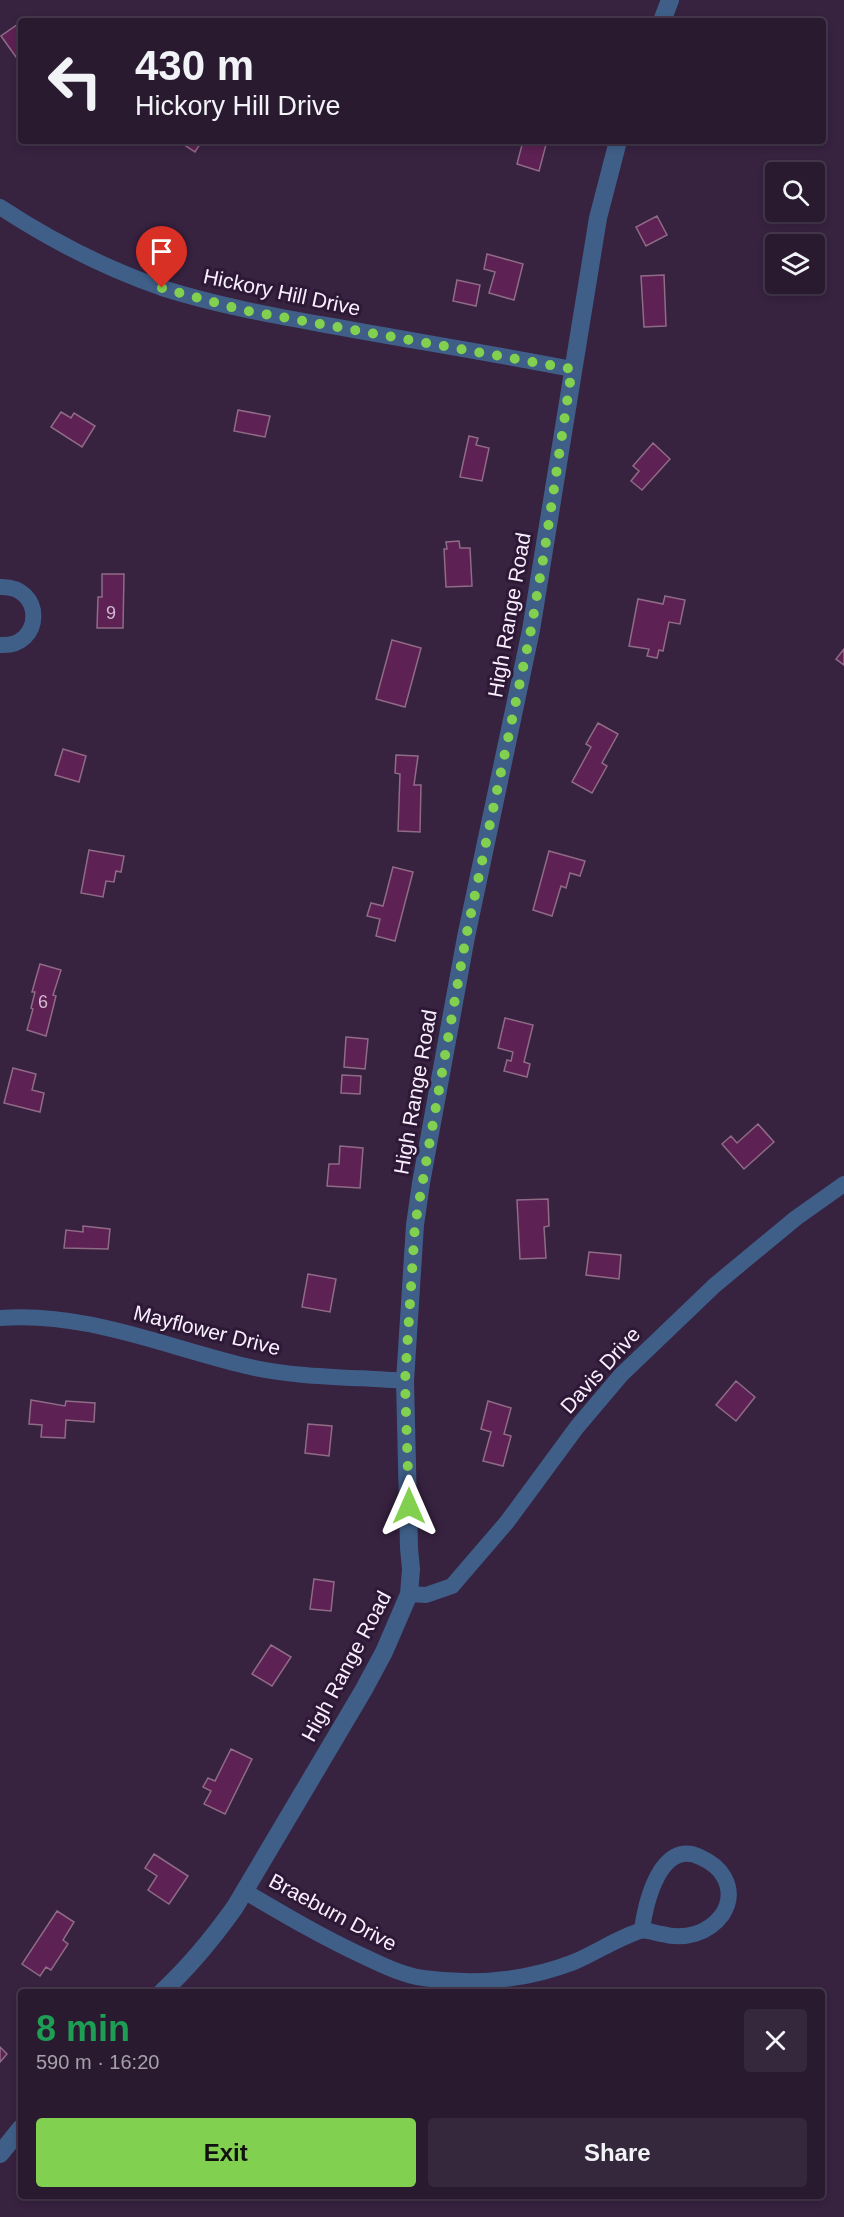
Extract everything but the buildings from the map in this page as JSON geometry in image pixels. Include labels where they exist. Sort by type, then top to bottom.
[{"type":"street","points":[[663,18],[670,0]]},
{"type":"street","name":"High Range Road","points":[[165,1989],[211,1941],[244,1891],[363,1691],[384,1652],[409,1594],[411,1569],[405,1381],[415,1225],[421,1183],[466,937],[531,630],[598,218],[617,144]]},
{"type":"street","name":"Hickory Hill Drive","points":[[0,207],[66,246],[123,273],[162,288],[222,305],[572,369]]},
{"type":"street","points":[[0,587],[12,588],[23,593],[31,603],[34,615],[32,627],[24,638],[14,644],[0,645]]},
{"type":"street","name":"Davis Drive","points":[[409,1594],[426,1595],[452,1586],[507,1522],[577,1427],[621,1376],[715,1285],[796,1218],[844,1184]]},
{"type":"street","name":"Mayflower Drive","points":[[0,1318],[22,1316],[64,1320],[126,1333],[248,1367],[405,1381]]},
{"type":"street","points":[[694,1854],[710,1862],[724,1876],[729,1894],[728,1907],[715,1925],[699,1934],[671,1937],[642,1930],[644,1913],[652,1887],[667,1863],[677,1856],[694,1854]]},
{"type":"street","name":"Braeburn Drive","points":[[244,1891],[344,1948],[389,1969],[420,1978],[491,1981],[535,1975],[574,1962],[642,1930]]},
{"type":"street","points":[[0,2154],[18,2132]]},
{"type":"route","points":[[162,288],[242,310],[572,369],[531,630],[466,937],[421,1183],[415,1225],[405,1381],[409,1506]]}]
